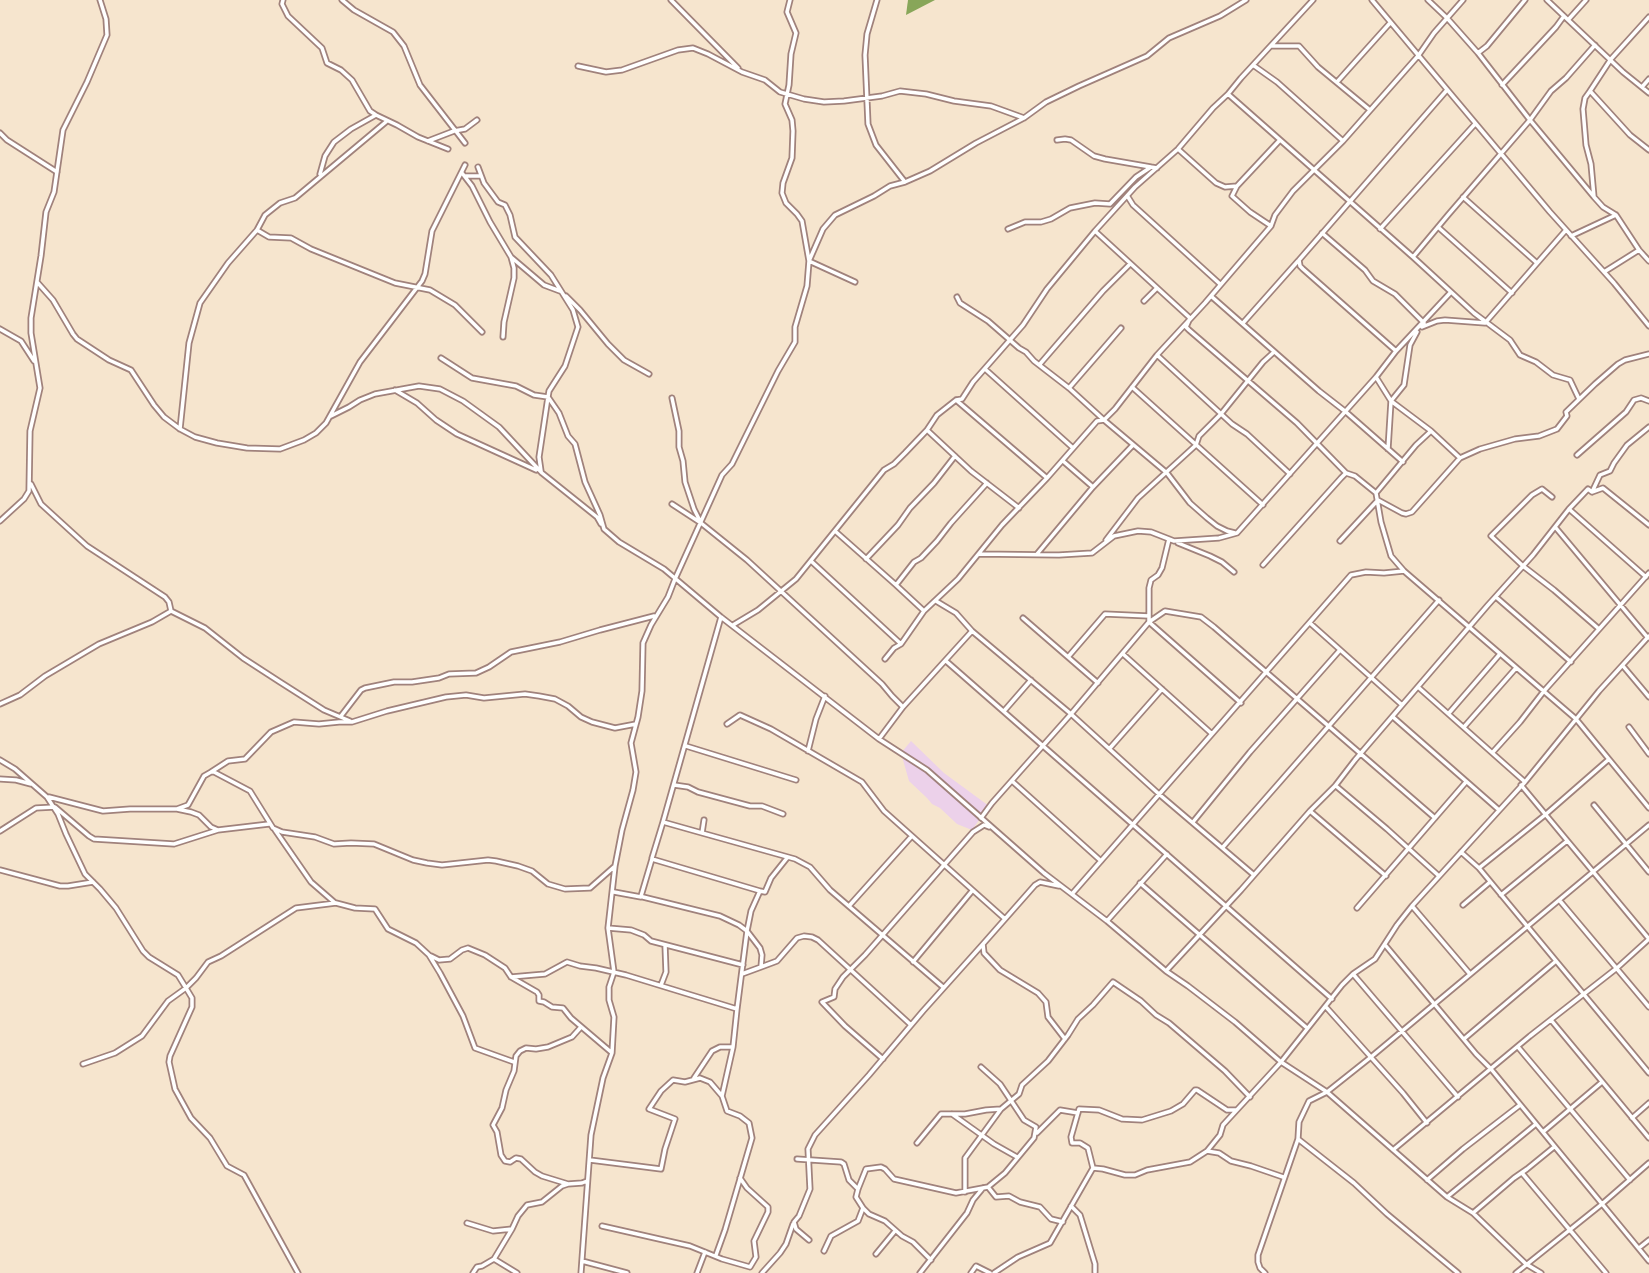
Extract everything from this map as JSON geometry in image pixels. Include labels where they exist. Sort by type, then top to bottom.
[{"type":"street","points":[[0,522],[29,491],[30,431],[40,388],[30,325],[46,212],[54,192],[65,124],[107,35],[106,19],[100,0]]},
{"type":"street","points":[[283,0],[282,4],[288,16],[321,48],[327,63],[352,80],[367,107],[387,121],[448,149]]},
{"type":"street","points":[[342,0],[393,32],[404,46],[420,85],[465,143]]},
{"type":"street","points":[[671,0],[742,72]]},
{"type":"street","points":[[581,1273],[593,1124],[603,1078],[612,1053],[614,1017],[608,1000],[614,972],[608,928],[615,866],[634,790],[636,772],[631,743],[642,691],[643,643],[668,597],[722,475],[732,464],[795,342],[795,327],[807,286],[809,261],[802,221],[786,203],[781,189],[792,158],[792,120],[785,104],[796,33],[787,12],[790,0]]},
{"type":"street","points":[[877,0],[867,34],[865,55],[868,124],[876,145],[905,182]]},
{"type":"street","points":[[809,261],[824,229],[835,215],[890,187],[930,171],[1024,118],[1046,102],[1147,56],[1169,38],[1220,16],[1245,0]]},
{"type":"street","points":[[733,625],[781,592],[811,561],[884,470],[894,464],[927,430],[937,415],[956,400],[962,399],[1095,231],[1155,167],[1178,149],[1313,0]]},
{"type":"street","points":[[1371,0],[1649,326]]},
{"type":"street","points":[[1427,0],[1478,53],[1594,197],[1616,215],[1649,261]]},
{"type":"street","points":[[885,659],[901,644],[924,611],[958,579],[994,534],[1097,421],[1104,420],[1124,398],[1157,355],[1271,226],[1283,203],[1343,141],[1418,56],[1462,0]]},
{"type":"street","points":[[1478,53],[1525,0]]},
{"type":"street","points":[[1547,0],[1649,93]]},
{"type":"street","points":[[1502,85],[1586,0]]},
{"type":"street","points":[[1594,197],[1591,163],[1586,145],[1583,109],[1585,99],[1611,59],[1649,17]]},
{"type":"street","points":[[1337,82],[1390,23]]},
{"type":"street","points":[[1413,257],[1501,155],[1551,91],[1595,45]]},
{"type":"street","points":[[1271,46],[1298,46],[1318,67],[1370,110]]},
{"type":"street","points":[[579,66],[606,72],[622,70],[678,50],[693,48],[765,80],[780,92],[824,102],[867,98],[900,91],[991,106],[1024,118]]},
{"type":"street","points":[[1253,65],[1277,82],[1343,141]]},
{"type":"street","points":[[1642,87],[1649,79]]},
{"type":"street","points":[[1242,324],[1447,90]]},
{"type":"street","points":[[1590,91],[1630,135],[1649,150]]},
{"type":"street","points":[[1228,94],[1485,323],[1510,340],[1520,355],[1536,362],[1553,375],[1570,380],[1579,399]]},
{"type":"street","points":[[320,177],[325,156],[334,142],[376,115]]},
{"type":"street","points":[[427,141],[465,129],[477,120]]},
{"type":"street","points":[[180,429],[189,343],[200,303],[228,263],[257,230],[265,215],[280,203],[295,198],[387,121]]},
{"type":"street","points":[[1380,229],[1475,124]]},
{"type":"street","points":[[0,133],[57,172]]},
{"type":"street","points":[[1056,140],[1071,140],[1086,152],[1105,159],[1155,167]]},
{"type":"street","points":[[1271,226],[1232,196],[1237,186],[1280,141]]},
{"type":"street","points":[[1178,149],[1216,183],[1225,187],[1237,186]]},
{"type":"street","points":[[37,282],[53,300],[77,339],[109,360],[131,370],[153,404],[180,429],[195,437],[218,443],[247,448],[280,449],[316,433],[329,417],[360,362],[422,281],[432,231],[464,174],[465,165]]},
{"type":"street","points":[[478,167],[484,183],[498,202],[505,205],[515,237],[551,275],[573,310],[578,327],[565,366],[548,391],[539,457],[542,472]]},
{"type":"street","points":[[1008,229],[1025,222],[1051,219],[1070,208],[1095,203],[1110,204],[1136,177],[1155,167]]},
{"type":"street","points":[[464,174],[481,177]]},
{"type":"street","points":[[464,174],[514,268],[503,337]]},
{"type":"street","points":[[1121,192],[1220,284]]},
{"type":"street","points":[[1463,197],[1537,263]]},
{"type":"street","points":[[1571,236],[1616,215]]},
{"type":"street","points":[[1438,227],[1512,293]]},
{"type":"street","points":[[257,230],[269,237],[291,238],[311,249],[395,283],[430,290],[455,305],[482,332]]},
{"type":"street","points":[[1485,323],[1566,230]]},
{"type":"street","points":[[1095,231],[1190,318]]},
{"type":"street","points":[[1322,233],[1373,281],[1395,294],[1424,323]]},
{"type":"street","points":[[1604,272],[1639,250]]},
{"type":"street","points":[[510,257],[544,285],[561,291],[624,360],[649,374]]},
{"type":"street","points":[[1299,260],[1303,269],[1396,351]]},
{"type":"street","points":[[809,261],[855,282]]},
{"type":"street","points":[[1040,365],[1103,291],[1130,264]]},
{"type":"street","points":[[1144,301],[1157,288]]},
{"type":"street","points":[[1174,541],[1219,538],[1237,533],[1451,292]]},
{"type":"street","points":[[1211,296],[1403,461]]},
{"type":"street","points":[[957,297],[960,303],[988,321],[1029,354],[1034,362],[1069,388],[1167,473],[1200,512],[1217,526],[1237,533]]},
{"type":"street","points":[[1190,318],[1186,327],[1189,330],[1297,423],[1346,473],[1355,476],[1376,493],[1391,556],[1576,719],[1649,808]]},
{"type":"street","points":[[1388,449],[1391,401],[1404,385],[1410,345],[1418,329],[1437,321],[1485,323]]},
{"type":"street","points":[[1069,388],[1121,328]]},
{"type":"street","points":[[0,329],[21,341],[36,362]]},
{"type":"street","points":[[1101,546],[1138,498],[1196,445],[1199,436],[1274,352]]},
{"type":"street","points":[[1378,500],[1406,514],[1412,512],[1460,458],[1480,449],[1515,439],[1528,439],[1557,429],[1567,416],[1566,412],[1625,360],[1649,354]]},
{"type":"street","points":[[1157,355],[1290,474]]},
{"type":"street","points":[[441,358],[472,378],[516,386],[534,395],[548,397],[575,444],[585,482],[604,529]]},
{"type":"street","points":[[985,369],[1073,449]]},
{"type":"street","points":[[1376,377],[1391,401],[1431,431],[1460,458]]},
{"type":"street","points":[[329,417],[375,394],[419,387],[440,389],[463,401],[499,427],[542,472],[597,517],[604,529],[619,542],[664,569],[721,617],[879,739],[927,770],[993,830],[1166,971],[1235,1022],[1281,1062],[1327,1092],[1447,1197],[1473,1213],[1527,1264],[1541,1273]]},
{"type":"street","points":[[1131,387],[1263,505]]},
{"type":"street","points":[[395,390],[417,403],[457,434],[542,472]]},
{"type":"street","points":[[672,398],[685,482],[701,523]]},
{"type":"street","points":[[1577,455],[1626,412],[1634,400],[1641,398],[1649,401]]},
{"type":"street","points":[[956,400],[1047,478]]},
{"type":"street","points":[[1592,492],[1600,475],[1610,471],[1626,445],[1649,427]]},
{"type":"street","points":[[927,430],[986,483],[1019,508]]},
{"type":"street","points":[[1376,493],[1431,431]]},
{"type":"street","points":[[1037,555],[1093,487],[1133,445]]},
{"type":"street","points":[[866,559],[955,456]]},
{"type":"street","points":[[1063,461],[1093,487]]},
{"type":"street","points":[[1263,565],[1346,473]]},
{"type":"street","points":[[30,483],[41,505],[91,550],[165,597],[170,611]]},
{"type":"street","points":[[896,585],[986,483]]},
{"type":"street","points":[[1166,971],[1335,786],[1588,489],[1592,492],[1603,488],[1649,525]]},
{"type":"street","points":[[1552,497],[1542,489],[1532,495],[1492,536],[1523,566],[1564,597],[1599,629]]},
{"type":"street","points":[[1340,541],[1378,500]]},
{"type":"street","points":[[672,504],[701,523],[747,560],[882,684],[903,707]]},
{"type":"street","points":[[1493,752],[1648,575],[1569,509]]},
{"type":"street","points":[[1093,1168],[1135,1175],[1147,1170],[1190,1162],[1207,1151],[1220,1135],[1223,1125],[1281,1062],[1353,974],[1375,959],[1412,906],[1523,783],[1599,691],[1649,638],[1555,528]]},
{"type":"street","points":[[835,531],[924,611]]},
{"type":"street","points":[[979,554],[1092,553],[1114,536],[1138,531],[1151,532],[1210,556],[1234,572]]},
{"type":"street","points":[[1169,539],[1162,568],[1151,580],[1149,588],[1149,622],[1241,703]]},
{"type":"street","points":[[811,561],[901,644]]},
{"type":"street","points":[[1072,894],[1351,575],[1404,570]]},
{"type":"street","points":[[1496,597],[1572,662]]},
{"type":"street","points":[[1223,847],[1439,600]]},
{"type":"street","points":[[936,601],[956,613],[972,631],[1254,875]]},
{"type":"street","points":[[0,705],[99,644],[142,627],[170,611]]},
{"type":"street","points":[[170,611],[205,628],[243,658],[280,682],[340,719],[352,722],[446,697],[466,695],[484,698],[525,694],[555,699],[592,722],[615,729],[636,724]]},
{"type":"street","points":[[981,818],[1149,622],[1166,611],[1201,617],[1436,818]]},
{"type":"street","points":[[1068,657],[1105,614],[1149,616]]},
{"type":"street","points":[[177,810],[188,805],[202,779],[228,761],[245,759],[266,736],[278,728],[293,722],[319,724],[340,719],[365,688],[439,678],[449,674],[476,673],[511,652],[560,642],[656,616]]},
{"type":"street","points":[[643,898],[721,617]]},
{"type":"street","points":[[1023,618],[1098,683]]},
{"type":"street","points":[[1309,622],[1402,705]]},
{"type":"street","points":[[879,739],[903,707],[972,631]]},
{"type":"street","points":[[1193,822],[1250,752],[1340,650]]},
{"type":"street","points":[[1123,654],[1212,734]]},
{"type":"street","points":[[1448,714],[1500,654]]},
{"type":"street","points":[[946,661],[1332,999]]},
{"type":"street","points":[[1623,666],[1649,698]]},
{"type":"street","points":[[1464,727],[1516,668]]},
{"type":"street","points":[[1004,711],[1031,680]]},
{"type":"street","points":[[1393,1150],[1649,939],[1545,815],[1523,783],[1493,752],[1418,687]]},
{"type":"street","points":[[1110,749],[1162,689]]},
{"type":"street","points":[[808,751],[825,696]]},
{"type":"street","points":[[727,724],[740,715],[771,729],[862,782],[884,811],[1005,919]]},
{"type":"street","points":[[1393,717],[1499,810]]},
{"type":"street","points":[[1629,727],[1649,754]]},
{"type":"street","points":[[685,746],[796,780]]},
{"type":"street","points":[[0,760],[15,769],[94,839],[174,844],[218,830],[269,824]]},
{"type":"street","points":[[1479,868],[1608,760]]},
{"type":"street","points":[[211,772],[216,772],[250,791],[269,824],[311,882],[336,903]]},
{"type":"street","points":[[0,779],[33,785]]},
{"type":"street","points":[[1012,780],[1102,861]]},
{"type":"street","points":[[1357,908],[1466,782]]},
{"type":"street","points":[[674,785],[750,806],[762,806],[783,814]]},
{"type":"street","points":[[1335,786],[1440,876]]},
{"type":"street","points":[[47,797],[103,811],[177,810],[195,813],[218,830]]},
{"type":"street","points":[[1594,805],[1649,872]]},
{"type":"street","points":[[0,831],[36,808],[55,807]]},
{"type":"street","points":[[55,807],[84,872],[116,908],[149,957],[178,975],[192,998],[192,1007],[170,1056],[175,1089],[191,1118],[210,1138],[227,1166],[244,1175],[298,1273]]},
{"type":"street","points":[[1310,811],[1386,876]]},
{"type":"street","points":[[702,833],[704,820]]},
{"type":"street","points":[[663,822],[788,857],[810,867],[830,890],[943,988]]},
{"type":"street","points":[[883,1059],[822,1002],[834,997],[835,989],[843,977],[973,832],[984,825],[993,830]]},
{"type":"street","points":[[1265,1273],[1260,1268],[1258,1255],[1297,1139],[1299,1122],[1309,1101],[1327,1092],[1371,1058],[1649,825]]},
{"type":"street","points":[[275,830],[315,837],[334,844],[379,845],[413,860],[427,863],[496,861],[532,871],[548,884],[565,890],[590,888],[615,866]]},
{"type":"street","points":[[849,906],[912,837]]},
{"type":"street","points":[[1501,895],[1567,841]]},
{"type":"street","points":[[1461,852],[1479,868],[1649,1073]]},
{"type":"street","points":[[1107,921],[1167,854]]},
{"type":"street","points":[[652,859],[765,892],[771,878],[788,857]]},
{"type":"street","points":[[0,870],[60,886],[93,881]]},
{"type":"street","points":[[762,1273],[775,1261],[786,1244],[810,1189],[808,1149],[815,1135],[1035,886],[1040,882],[1062,886]]},
{"type":"street","points":[[1463,905],[1490,882]]},
{"type":"street","points":[[1140,883],[1307,1028]]},
{"type":"street","points":[[722,1096],[733,1047],[747,931],[751,911],[760,891]]},
{"type":"street","points":[[913,961],[972,891]]},
{"type":"street","points":[[613,892],[720,916],[739,925],[761,948],[761,967]]},
{"type":"street","points":[[1560,900],[1649,1007]]},
{"type":"street","points":[[83,1064],[115,1053],[142,1036],[168,1001],[186,988],[208,962],[291,910],[300,906],[336,903],[375,909],[388,929],[411,939],[439,960],[450,959],[464,948],[471,948],[485,955],[505,968],[510,977],[537,992],[539,1001],[552,1007],[563,1008],[570,1018],[612,1053]]},
{"type":"street","points":[[1412,906],[1470,975]]},
{"type":"street","points":[[608,928],[631,930],[651,941],[743,965]]},
{"type":"street","points":[[742,974],[777,961],[797,938],[812,937],[911,1025]]},
{"type":"street","points":[[983,944],[984,953],[1000,970],[1038,993],[1046,1002],[1048,1017],[1065,1039]]},
{"type":"street","points":[[662,985],[666,972],[665,945]]},
{"type":"street","points":[[1385,945],[1649,1261]]},
{"type":"street","points":[[429,955],[463,1016],[475,1048],[514,1062]]},
{"type":"street","points":[[1464,1038],[1556,961]]},
{"type":"street","points":[[510,977],[545,974],[568,962],[662,985],[737,1009]]},
{"type":"street","points":[[1353,974],[1458,1097]]},
{"type":"street","points":[[965,1192],[965,1158],[1002,1110],[1019,1094],[1022,1085],[1048,1061],[1078,1019],[1113,982],[1169,1023],[1225,1071],[1250,1097]]},
{"type":"street","points":[[1642,999],[1649,993]]},
{"type":"street","points":[[1326,1007],[1427,1123]]},
{"type":"street","points":[[1551,1020],[1649,1138]]},
{"type":"street","points":[[568,1184],[542,1176],[521,1158],[505,1161],[500,1155],[497,1132],[493,1125],[502,1108],[514,1071],[514,1062],[520,1051],[526,1048],[548,1047],[572,1037],[581,1027]]},
{"type":"street","points":[[692,1080],[712,1051],[720,1047],[733,1047]]},
{"type":"street","points":[[1518,1047],[1630,1180]]},
{"type":"street","points":[[920,1273],[967,1213],[973,1200],[985,1187],[1005,1173],[1034,1138],[1036,1127],[1024,1120],[1000,1084],[981,1067]]},
{"type":"street","points":[[589,1160],[662,1169],[665,1149],[675,1119],[649,1109],[660,1091],[673,1080],[680,1082],[704,1079],[722,1096],[727,1111],[749,1123],[751,1140],[716,1256]]},
{"type":"street","points":[[1543,1132],[1602,1082]]},
{"type":"street","points":[[971,1273],[976,1266],[992,1273],[1018,1256],[1049,1243],[1063,1222],[1093,1168],[1087,1148],[1080,1143],[1072,1143],[1071,1137],[1079,1109],[1099,1110],[1122,1119],[1142,1120],[1171,1111],[1198,1090],[1227,1110],[1238,1109]]},
{"type":"street","points":[[1632,1118],[1649,1103]]},
{"type":"street","points":[[1427,1180],[1462,1149],[1520,1105]]},
{"type":"street","points":[[917,1143],[941,1114],[1002,1110]]},
{"type":"street","points":[[1035,1134],[1060,1110],[1078,1113]]},
{"type":"street","points":[[952,1114],[1017,1157]]},
{"type":"street","points":[[1447,1197],[1536,1124]]},
{"type":"street","points":[[1297,1139],[1458,1273]]},
{"type":"street","points":[[1473,1213],[1554,1147]]},
{"type":"street","points":[[1207,1151],[1283,1177]]},
{"type":"street","points":[[797,1159],[844,1164],[849,1180],[858,1189]]},
{"type":"street","points":[[1516,1273],[1649,1163]]},
{"type":"street","points":[[931,1260],[913,1242],[863,1208],[856,1197],[866,1169],[881,1167],[894,1179],[956,1193],[985,1187]]},
{"type":"street","points":[[1522,1172],[1606,1273]]},
{"type":"street","points":[[602,1226],[677,1242],[750,1267],[756,1257],[754,1241],[768,1207],[740,1178]]},
{"type":"street","points":[[473,1273],[477,1267],[494,1259],[527,1205],[542,1202],[562,1186],[587,1181]]},
{"type":"street","points":[[985,1187],[996,1196],[1009,1196],[1040,1207],[1051,1219],[1063,1222]]},
{"type":"street","points":[[1071,1206],[1080,1215],[1095,1272]]},
{"type":"street","points":[[824,1251],[831,1236],[858,1222],[863,1208]]},
{"type":"street","points":[[794,1222],[796,1229],[809,1240]]},
{"type":"street","points":[[467,1223],[493,1231],[512,1229]]},
{"type":"street","points":[[876,1254],[895,1231]]},
{"type":"street","points":[[1639,1248],[1649,1240]]},
{"type":"street","points":[[697,1273],[705,1252]]},
{"type":"street","points":[[494,1259],[517,1273]]},
{"type":"street","points":[[582,1261],[627,1273]]},
{"type":"shaded area","points":[[911,741],[944,773],[989,806],[972,830],[957,824],[909,781],[901,753]]},
{"type":"green space","points":[[908,0],[935,0],[906,15]]}]
